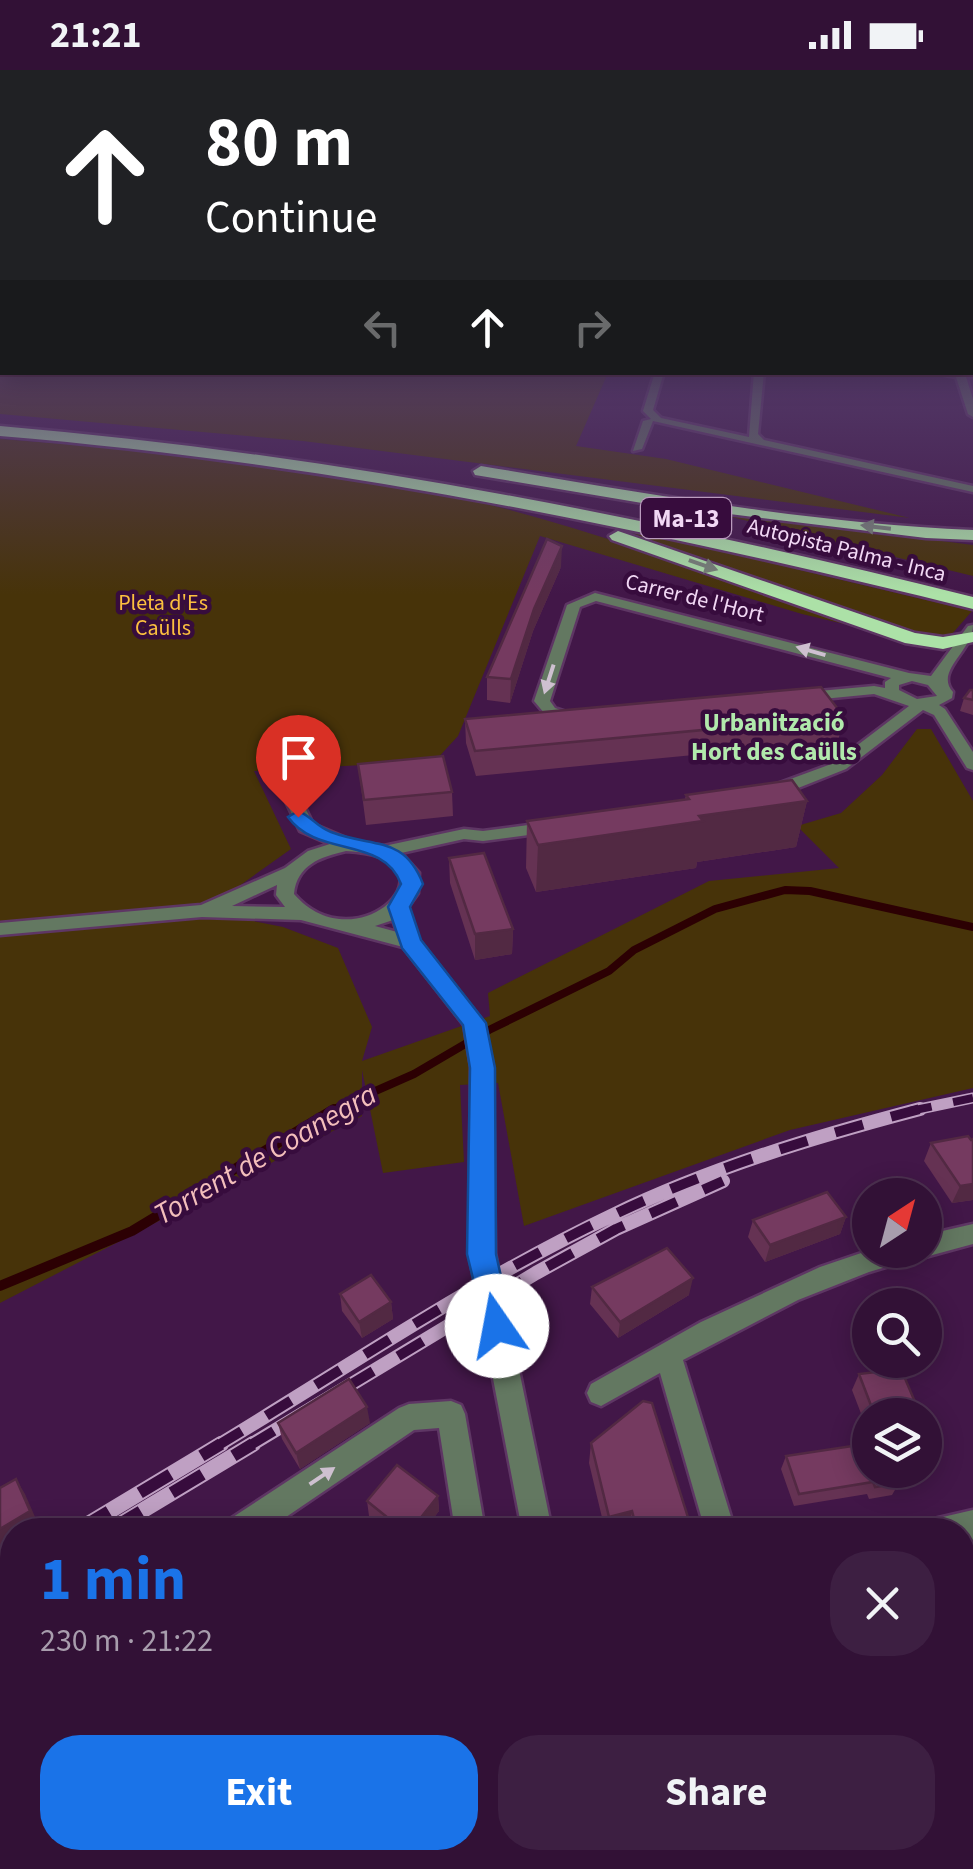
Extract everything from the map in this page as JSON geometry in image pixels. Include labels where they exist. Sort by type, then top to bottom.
[{"type":"highway","name":"Autopista Palma - Inca","points":[[82,427],[200,437],[637,507],[973,586]]},
{"type":"highway","name":"Autopista Palma - Inca","points":[[0,432],[403,471],[973,604]]},
{"type":"highway","points":[[403,471],[443,466],[648,499],[967,536]]},
{"type":"highway","points":[[403,471],[429,488],[566,519],[890,632],[929,642],[966,637]]},
{"type":"highway","points":[[890,632],[925,651],[930,691]]},
{"type":"street","points":[[637,448],[646,427]]},
{"type":"street","points":[[692,427],[973,491]]},
{"type":"street","points":[[754,427],[753,435],[761,444]]},
{"type":"street","name":"Carrer de l'Hort","points":[[558,714],[542,701],[574,606],[588,598],[630,604],[930,691]]},
{"type":"street","points":[[750,798],[840,766],[930,691],[966,637]]},
{"type":"street","points":[[886,730],[888,718],[901,704],[890,688],[892,682],[964,696]]},
{"type":"street","points":[[791,697],[866,690],[897,696],[930,691]]},
{"type":"street","points":[[930,691],[973,765]]},
{"type":"street","points":[[537,720],[558,714],[588,716]]},
{"type":"street","points":[[288,789],[306,827],[285,895],[300,914],[314,921],[348,925],[410,942]]},
{"type":"street","points":[[202,912],[326,849],[350,846],[386,851],[454,836],[578,824]]},
{"type":"street","points":[[306,827],[350,846]]},
{"type":"street","points":[[410,872],[445,848],[483,836]]},
{"type":"street","points":[[348,925],[367,922],[399,907],[412,884],[410,872],[386,851]]},
{"type":"street","points":[[399,907],[410,942],[474,1023],[482,1068],[482,1254],[535,1518]]},
{"type":"street","points":[[0,929],[202,912],[300,914]]},
{"type":"street","points":[[942,1242],[973,1234]]},
{"type":"street","points":[[601,1393],[668,1354],[852,1265]]},
{"type":"street","points":[[668,1354],[716,1518]]},
{"type":"street","points":[[259,1518],[409,1417],[450,1414],[468,1518]]},
{"type":"green space","points":[[145,427],[584,427],[576,446],[666,459],[910,518],[303,441]]},
{"type":"green space","name":"Pleta d'Es Caülls","points":[[0,439],[222,460],[443,494],[602,537],[861,628],[540,536],[458,736],[435,761],[254,771],[291,849],[204,911],[283,927],[338,948],[372,1027],[362,1061],[490,1016],[488,993],[709,881],[839,868],[797,826],[841,813],[882,775],[917,729],[931,729],[973,801],[973,1088],[790,1130],[524,1226],[498,1083],[460,1085],[464,1162],[383,1173],[362,1070],[362,1116],[0,1303]]},
{"type":"green space","points":[[707,511],[973,545],[973,576]]},
{"type":"green space","points":[[619,527],[972,611],[952,634],[922,637],[669,549]]},
{"type":"building","points":[[547,539],[562,546],[534,609],[511,679],[487,677]]},
{"type":"building","points":[[821,687],[844,717],[475,751],[465,719]]},
{"type":"building","points":[[443,756],[452,792],[364,800],[358,764]]},
{"type":"building","points":[[792,780],[807,801],[699,816],[703,821],[538,845],[527,821],[689,799],[686,795]]},
{"type":"building","points":[[484,853],[513,929],[475,934],[449,858]]},
{"type":"building","points":[[968,1136],[973,1139],[973,1184],[960,1186],[931,1143]]},
{"type":"building","points":[[827,1192],[846,1217],[770,1245],[753,1220]]},
{"type":"building","points":[[667,1248],[693,1278],[620,1322],[592,1287]]},
{"type":"building","points":[[371,1275],[391,1302],[359,1322],[340,1294]]},
{"type":"building","points":[[861,1378],[905,1378],[913,1398],[868,1398]]},
{"type":"building","points":[[349,1379],[367,1407],[296,1453],[278,1423]]},
{"type":"building","points":[[643,1401],[652,1403],[688,1518],[634,1518],[632,1511],[609,1517],[591,1443]]},
{"type":"building","points":[[852,1446],[852,1485],[799,1494],[786,1456]]},
{"type":"building","points":[[397,1465],[438,1496],[421,1518],[388,1518],[367,1501]]},
{"type":"building","points":[[16,1479],[30,1511],[18,1518],[0,1518],[0,1488]]},
{"type":"waterway","name":"Torrent de Coanegra","points":[[333,1110],[414,1074],[489,1030],[609,971],[634,950],[715,909],[785,890],[810,891],[973,927]]},
{"type":"waterway","name":"Torrent de Coanegra","points":[[0,1286],[132,1231],[333,1110]]},
{"type":"railway","points":[[910,1111],[973,1098]]},
{"type":"railway","points":[[217,1446],[460,1297],[611,1216],[763,1155],[920,1109]]},
{"type":"railway","points":[[249,1446],[536,1273],[616,1229],[723,1181]]},
{"type":"railway","points":[[98,1518],[221,1444]]},
{"type":"railway","points":[[130,1518],[253,1444]]},
{"type":"district","name":"Urbanització Hort des Caülls","points":[[774,736]]},
{"type":"route","points":[[298,817],[306,827],[325,837],[350,846],[386,851],[404,864],[412,884],[399,907],[410,942],[474,1023],[482,1068],[482,1254],[497,1326]]}]
